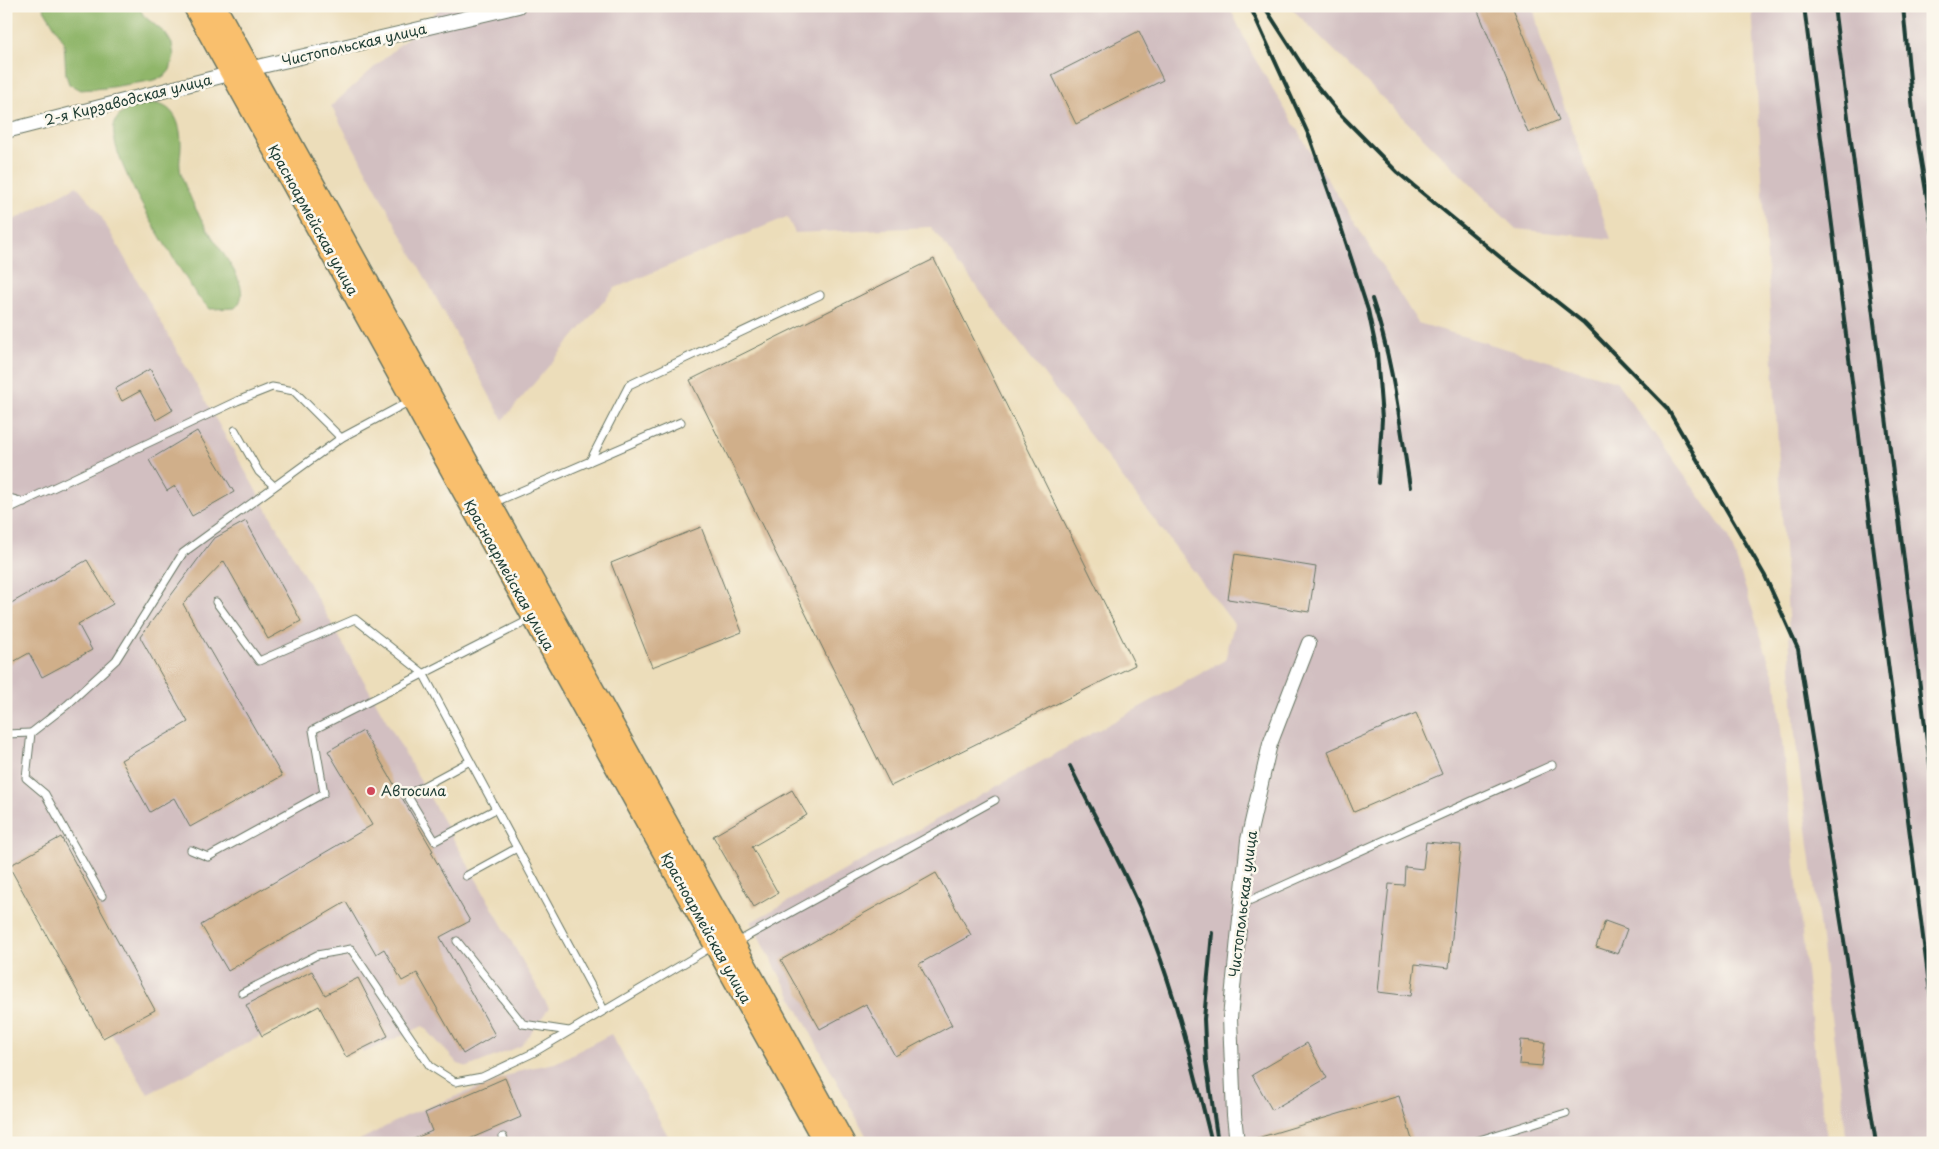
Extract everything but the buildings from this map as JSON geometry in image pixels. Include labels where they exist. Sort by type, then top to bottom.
[{"type":"main road","name":"Красноармейская улица","points":[[194,6],[240,71],[491,504],[725,944],[825,1143]]},
{"type":"main road","name":"Красноармейская улица","points":[[214,6],[240,71],[413,400],[533,618],[844,1143]]},
{"type":"street","name":"Чистопольская улица","points":[[240,71],[489,10],[518,6]]},
{"type":"street","name":"2-я Кирзаводская улица","points":[[6,131],[240,71]]},
{"type":"street","name":"Чистопольская улица","points":[[1237,1143],[1230,1018],[1248,840],[1270,744],[1309,643]]},
{"type":"lane","points":[[590,462],[629,385],[820,295]]},
{"type":"lane","points":[[6,510],[272,387],[294,391],[341,438]]},
{"type":"lane","points":[[6,734],[31,733],[67,705],[116,660],[183,553],[341,438],[413,400]]},
{"type":"lane","points":[[491,504],[681,422]]},
{"type":"lane","points":[[234,430],[259,472],[274,486]]},
{"type":"lane","points":[[6,497],[24,502]]},
{"type":"lane","points":[[216,602],[259,661],[355,618],[423,674],[604,1010]]},
{"type":"lane","points":[[191,850],[208,857],[324,793],[313,730],[533,618]]},
{"type":"lane","points":[[31,733],[26,778],[45,794],[102,896]]},
{"type":"lane","points":[[470,761],[407,794],[435,842],[496,809]]},
{"type":"lane","points":[[1242,904],[1552,765]]},
{"type":"lane","points":[[242,993],[317,955],[351,949],[430,1066],[456,1082],[482,1077],[534,1053],[604,1010],[995,800]]},
{"type":"lane","points":[[466,876],[517,848]]},
{"type":"lane","points":[[457,941],[523,1024],[570,1031]]},
{"type":"lane","points":[[1470,1143],[1566,1113]]},
{"type":"shaded area","points":[[443,6],[1229,6],[1252,54],[1316,161],[1418,323],[1616,381],[1729,537],[1776,683],[1814,1047],[1828,1143],[870,1143],[751,922],[1225,660],[1234,624],[931,227],[795,233],[787,217],[615,288],[503,420],[331,106]]},
{"type":"shaded area","points":[[1289,6],[1533,6],[1542,43],[1611,239],[1516,229]]},
{"type":"shaded area","points":[[1752,6],[1933,6],[1933,1143],[1847,1143],[1795,735]]},
{"type":"shaded area","points":[[77,186],[98,211],[549,1008],[521,1046],[468,1067],[458,1064],[423,1026],[363,1053],[335,998],[148,1094],[6,862],[6,224]]},
{"type":"shaded area","points":[[611,1034],[672,1143],[354,1143],[406,1116],[525,1069],[555,1063]]},
{"type":"green space","points":[[42,6],[138,6],[144,16],[166,34],[172,44],[174,56],[170,70],[164,77],[150,81],[80,90],[69,84],[66,75],[64,42]]},
{"type":"green space","points":[[149,103],[165,106],[170,110],[180,129],[182,178],[199,216],[232,267],[241,287],[242,294],[235,308],[210,309],[197,296],[159,235],[119,156],[114,135],[116,120],[122,113]]},
{"type":"railway","points":[[1250,6],[1310,138],[1368,310],[1377,353],[1382,419],[1378,483]]},
{"type":"railway","points":[[1264,6],[1309,76],[1338,112],[1397,172],[1584,323],[1667,408],[1765,576],[1798,649],[1876,1143]]},
{"type":"railway","points":[[1804,6],[1933,1015]]},
{"type":"railway","points":[[1834,6],[1933,789]]},
{"type":"railway","points":[[1903,6],[1913,111],[1933,235]]},
{"type":"railway","points":[[1372,299],[1391,369],[1410,487]]},
{"type":"railway","points":[[1070,766],[1125,875],[1154,941],[1179,1016],[1212,1143]]},
{"type":"railway","points":[[1212,933],[1204,1019],[1206,1061],[1218,1143]]},
{"type":"place","name":"Автосила","points":[[371,791]]}]
